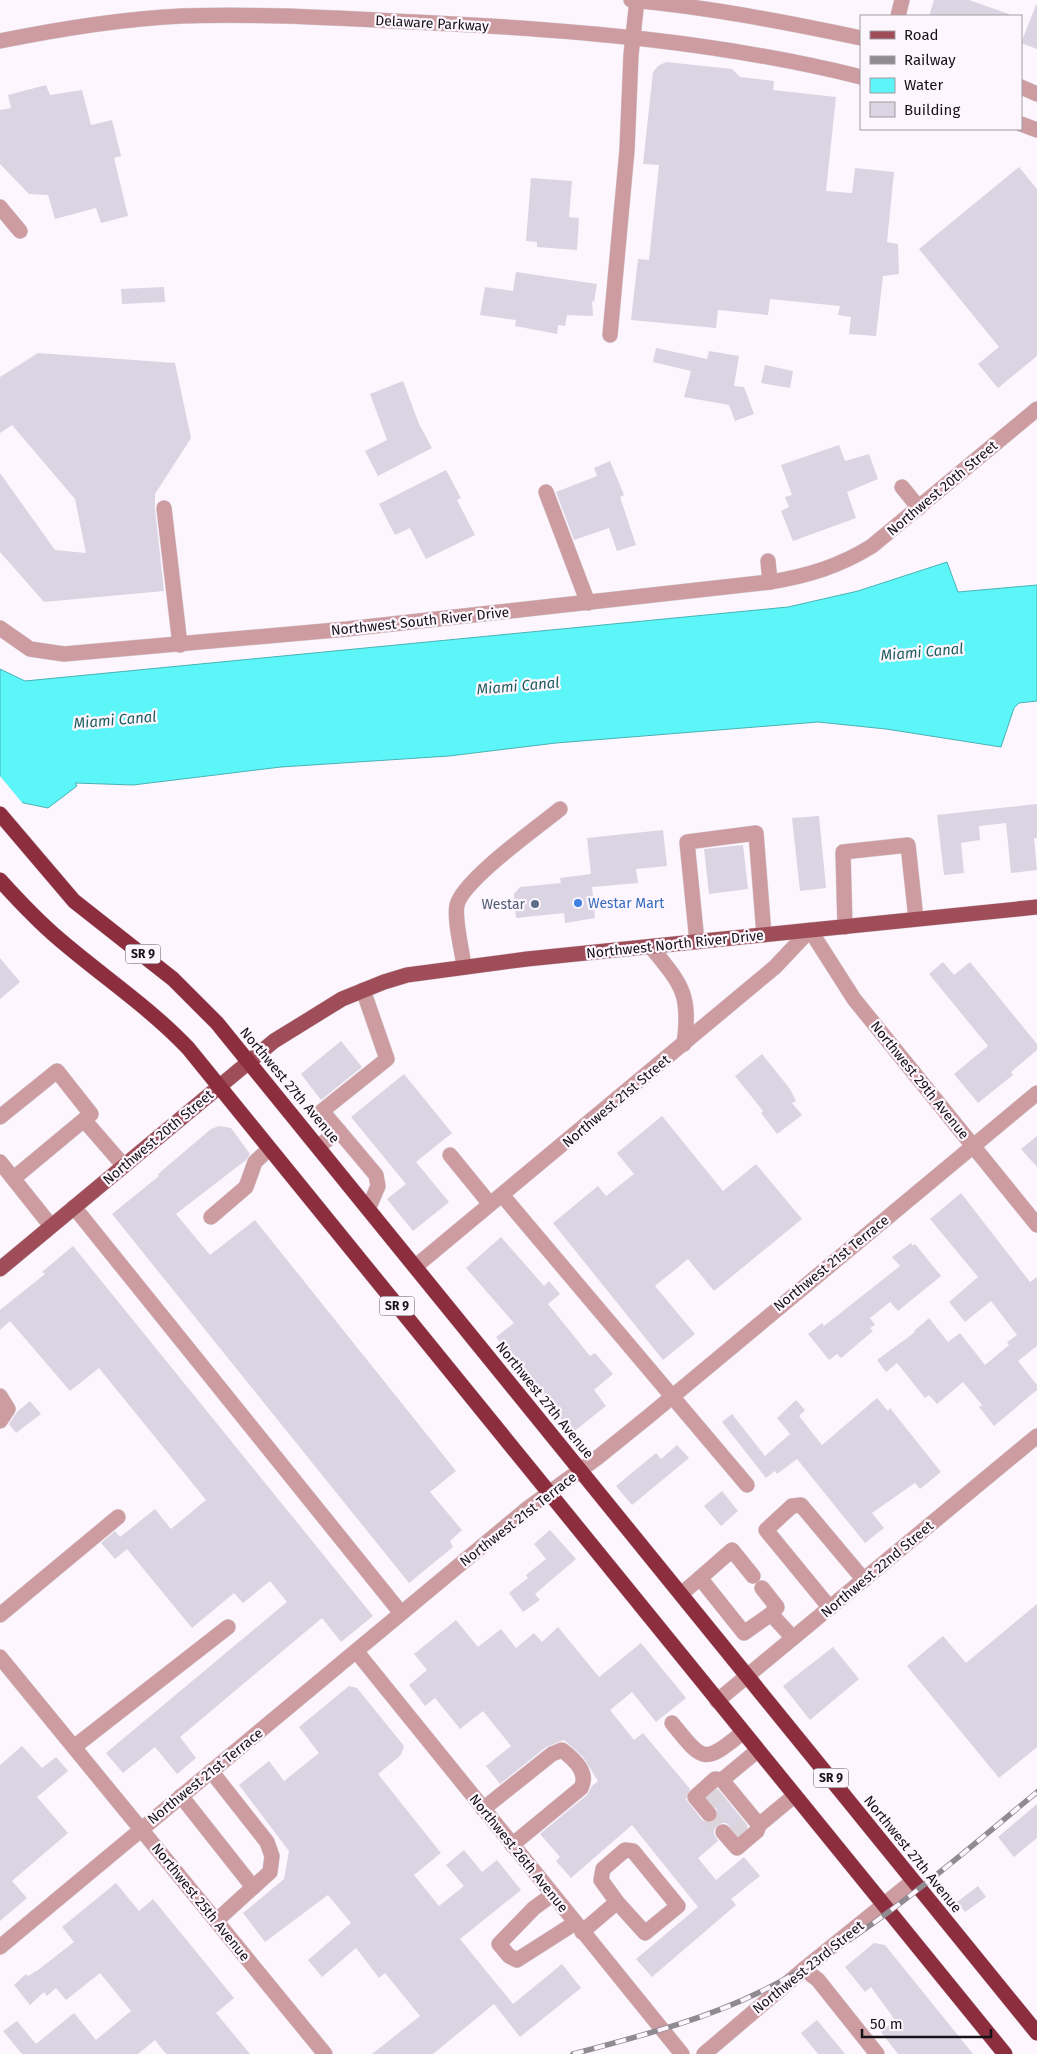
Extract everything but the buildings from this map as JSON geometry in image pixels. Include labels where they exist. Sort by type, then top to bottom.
[{"type":"highway","name":"Northwest 27th Avenue","points":[[0,814],[74,901],[153,962],[190,994],[249,1061],[1037,2033]]},
{"type":"highway","name":"SR 9","points":[[0,880],[30,913],[61,941],[154,1014],[188,1048],[742,1733],[1005,2054]]},
{"type":"main road","name":"Northwest North River Drive","points":[[321,1011],[363,990],[407,975],[464,966],[1037,907]]},
{"type":"main road","name":"Northwest 20th Street","points":[[0,1269],[249,1061],[274,1041],[321,1011]]},
{"type":"street","points":[[631,0],[777,21],[860,38]]},
{"type":"street","points":[[610,335],[627,150],[632,37],[637,0]]},
{"type":"street","points":[[898,15],[902,0]]},
{"type":"street","name":"Delaware Parkway","points":[[0,41],[115,23],[180,16],[461,24],[632,37],[796,61],[860,77]]},
{"type":"street","points":[[1022,88],[1037,94]]},
{"type":"street","points":[[1022,124],[1037,130]]},
{"type":"street","points":[[0,207],[20,232]]},
{"type":"street","name":"Northwest 20th Street","points":[[843,563],[872,546],[1037,409]]},
{"type":"street","points":[[902,487],[919,508]]},
{"type":"street","points":[[546,492],[588,603]]},
{"type":"street","points":[[164,508],[180,645]]},
{"type":"street","points":[[768,561],[770,582]]},
{"type":"street","name":"Northwest South River Drive","points":[[0,628],[30,649],[52,654],[180,645],[588,603],[770,582],[811,575],[843,563]]},
{"type":"street","points":[[464,966],[457,906],[463,893],[477,877],[560,809]]},
{"type":"street","points":[[697,942],[687,842],[756,834],[764,935]]},
{"type":"street","points":[[845,927],[843,852],[908,845],[916,919]]},
{"type":"street","name":"Northwest 21st Street","points":[[416,1266],[775,967],[810,930]]},
{"type":"street","name":"Northwest 29th Avenue","points":[[810,930],[854,999],[1037,1224]]},
{"type":"street","points":[[651,947],[674,976],[686,998],[687,1022],[684,1044]]},
{"type":"street","points":[[363,990],[387,1059],[322,1111],[376,1175],[378,1186],[369,1208]]},
{"type":"street","points":[[0,1117],[57,1071],[91,1114],[14,1178]]},
{"type":"street","name":"Northwest 21st Terrace","points":[[0,1947],[548,1492],[581,1470],[673,1396],[1037,1093]]},
{"type":"street","points":[[84,1120],[124,1166]]},
{"type":"street","points":[[319,1146],[339,1131]]},
{"type":"street","points":[[210,1217],[246,1187],[254,1162],[269,1149]]},
{"type":"street","points":[[450,1155],[496,1200],[673,1396],[747,1485]]},
{"type":"street","points":[[0,1162],[51,1226]]},
{"type":"street","points":[[74,1207],[402,1613]]},
{"type":"street","points":[[0,1396],[8,1409],[0,1421]]},
{"type":"street","name":"Northwest 22nd Street","points":[[717,1702],[1037,1436]]},
{"type":"street","points":[[830,1608],[769,1536],[766,1530],[767,1526],[792,1506],[801,1505],[864,1580]]},
{"type":"street","points":[[0,1616],[118,1517]]},
{"type":"street","points":[[681,1594],[732,1550],[777,1607],[771,1614],[744,1633],[700,1578]]},
{"type":"street","points":[[771,1614],[794,1638]]},
{"type":"street","points":[[74,1747],[228,1627]]},
{"type":"street","name":"Northwest 26th Avenue","points":[[356,1651],[682,2054]]},
{"type":"street","name":"Northwest 25th Avenue","points":[[0,1657],[326,2054]]},
{"type":"street","points":[[672,1723],[695,1752],[706,1756],[716,1754],[742,1733]]},
{"type":"street","points":[[483,1809],[552,1754],[562,1750],[584,1774],[585,1780],[581,1788],[512,1845]]},
{"type":"street","points":[[725,1786],[757,1751]]},
{"type":"street","points":[[211,1771],[267,1842],[272,1856],[270,1872],[216,1921]]},
{"type":"street","points":[[707,1808],[695,1797],[715,1780],[725,1786],[754,1822],[757,1831],[737,1848],[728,1835]]},
{"type":"street","points":[[181,1796],[254,1888]]},
{"type":"street","points":[[754,1822],[794,1796]]},
{"type":"street","points":[[625,1850],[634,1851],[678,1906],[645,1932],[618,1902],[601,1880],[603,1869],[625,1850]]},
{"type":"street","name":"Northwest 23rd Street","points":[[704,2054],[804,1969],[913,1881]]},
{"type":"street","points":[[552,1895],[534,1908],[499,1944],[509,1956],[517,1960],[579,1928],[618,1902]]},
{"type":"street","points":[[804,1969],[818,1980],[877,2054]]},
{"type":"water","name":"Miami Canal","points":[[947,562],[958,592],[1037,585],[1037,701],[1019,703],[1014,708],[1001,747],[886,729],[818,722],[556,743],[449,756],[281,767],[133,785],[75,783],[77,786],[48,808],[19,802],[0,803],[0,669],[25,681],[788,607],[858,591]]},
{"type":"pier","points":[[0,776],[24,805],[0,805]]},
{"type":"tunnel","points":[[709,1803],[724,1791]]},
{"type":"tunnel","points":[[709,1814],[723,1832]]},
{"type":"tunnel","points":[[733,1834],[749,1822]]},
{"type":"railway","points":[[573,2054],[715,2012],[760,1992],[798,1972],[870,1926],[938,1874],[1037,1792]]},
{"type":"place","name":"Westar Mart","points":[[578,903]]},
{"type":"place","name":"Westar","points":[[535,904]]}]
